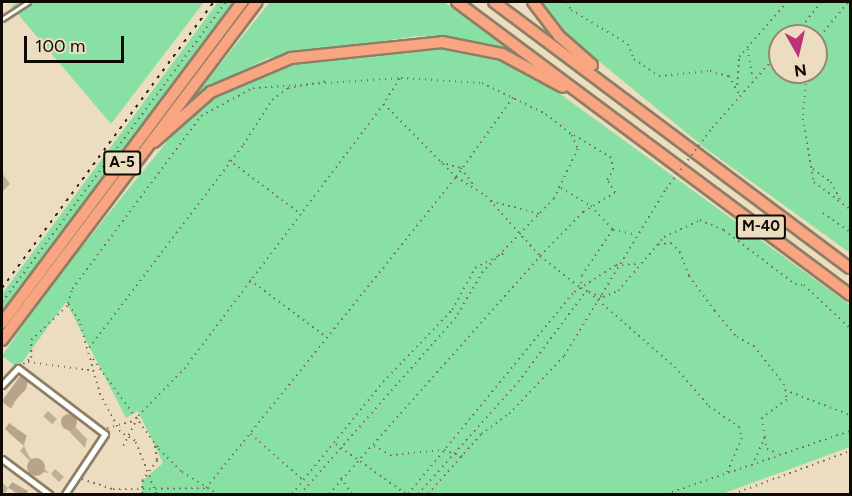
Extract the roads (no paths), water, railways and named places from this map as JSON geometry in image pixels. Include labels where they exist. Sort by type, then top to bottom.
[{"type":"highway","name":"A-5","points":[[2,323],[242,2]]},
{"type":"highway","name":"A-5","points":[[2,340],[257,2]]},
{"type":"highway","name":"M-40","points":[[457,2],[572,90],[850,295]]},
{"type":"highway","name":"M-40","points":[[494,2],[850,268]]},
{"type":"highway","points":[[533,2],[559,36],[660,124]]},
{"type":"highway","points":[[153,142],[237,76],[291,58],[359,49],[442,42],[477,47],[572,90]]},
{"type":"street","points":[[2,385],[18,368],[102,432],[105,439],[66,495]]},
{"type":"street","points":[[2,459],[49,495]]},
{"type":"lane","points":[[2,19],[28,2]]},
{"type":"railway","points":[[2,288],[214,2]]}]
